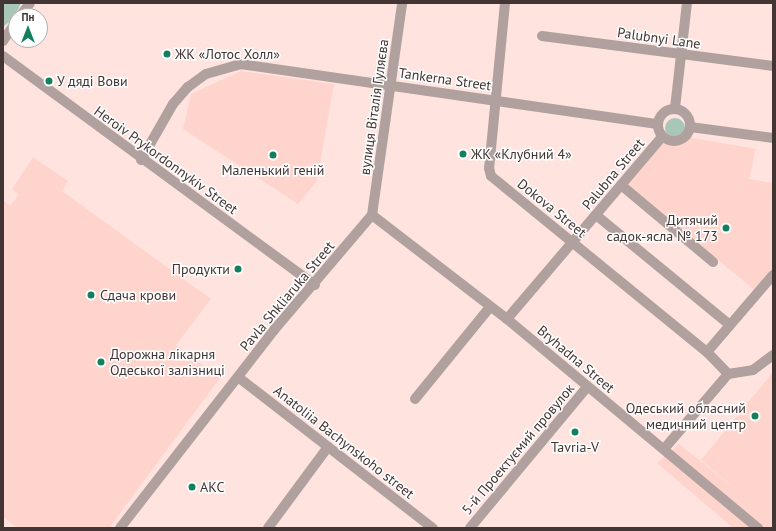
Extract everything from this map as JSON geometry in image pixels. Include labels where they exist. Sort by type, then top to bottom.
[{"type":"street","name":"вулиця Віталія Гуляєва","points":[[372,215],[392,85],[402,3]]},
{"type":"street","name":"Dokova Street","points":[[505,3],[491,176],[707,352],[728,374]]},
{"type":"street","points":[[656,124],[675,108],[687,3]]},
{"type":"street","name":"Palubnyi Lane","points":[[542,36],[773,66]]},
{"type":"street","name":"Heroiv Prykordonnykiv Street","points":[[3,56],[141,160],[315,285]]},
{"type":"street","name":"Tankerna Street","points":[[141,160],[173,104],[206,74],[240,64],[656,124]]},
{"type":"street","points":[[675,108],[687,114],[690,127],[773,138]]},
{"type":"street","name":"Palubna Street","points":[[656,124],[661,138]]},
{"type":"street","name":"Palubna Street","points":[[661,138],[674,142],[682,139],[690,127]]},
{"type":"street","name":"Palubna Street","points":[[507,319],[661,138]]},
{"type":"street","points":[[621,185],[714,262]]},
{"type":"street","name":"Pavla Shkliaruka Street","points":[[120,528],[238,377],[372,215]]},
{"type":"street","name":"Bryhadna Street","points":[[372,215],[507,319],[587,388],[664,449],[758,528]]},
{"type":"street","points":[[596,216],[730,325]]},
{"type":"street","points":[[707,352],[773,275]]},
{"type":"street","points":[[415,400],[490,307]]},
{"type":"street","points":[[664,449],[728,374],[753,370],[773,355]]},
{"type":"street","name":"Anatoliia Bachynskoho street","points":[[238,377],[433,528]]},
{"type":"street","name":"5-й Проектуємий провулок","points":[[470,528],[587,388]]},
{"type":"street","points":[[268,528],[328,447]]},
{"type":"shaded area","name":"Маленький геній","points":[[241,71],[334,84],[317,181],[298,204],[183,129],[191,94]]},
{"type":"shaded area","name":"Дитячий садок-ясла № 173","points":[[670,134],[756,149],[749,179],[773,183],[773,273],[757,292],[626,184]]},
{"type":"shaded area","name":"Дорожна лікарня Одеської залізниці","points":[[33,157],[68,181],[62,191],[211,299],[176,345],[220,378],[109,528],[17,528],[3,517],[3,200],[10,206],[19,195],[12,189]]},
{"type":"shaded area","points":[[773,372],[773,528],[733,528],[657,463],[679,444],[738,491],[701,460]]},
{"type":"green space","points":[[3,3],[21,3],[19,8],[8,8],[8,23],[3,27]]},
{"type":"green space","points":[[671,118],[679,118],[685,124],[685,132],[679,138],[671,138],[665,132],[665,124]]},
{"type":"place","name":"ЖК «Лотос Холл»","points":[[167,54]]},
{"type":"place","name":"У дяді Вови","points":[[49,81]]},
{"type":"place","name":"ЖК «Клубний 4»","points":[[463,154]]},
{"type":"place","name":"Маленький геній","points":[[273,155]]},
{"type":"place","name":"Дитячий садок-ясла № 173","points":[[726,228]]},
{"type":"place","name":"Продукти","points":[[238,269]]},
{"type":"place","name":"Сдача крови","points":[[91,295]]},
{"type":"place","name":"Дорожна лікарня Одеської залізниці","points":[[101,362]]},
{"type":"place","name":"Одеський обласний медичний центр","points":[[755,416]]},
{"type":"place","name":"Tavria-V","points":[[575,432]]},
{"type":"place","name":"АКС","points":[[192,487]]}]
